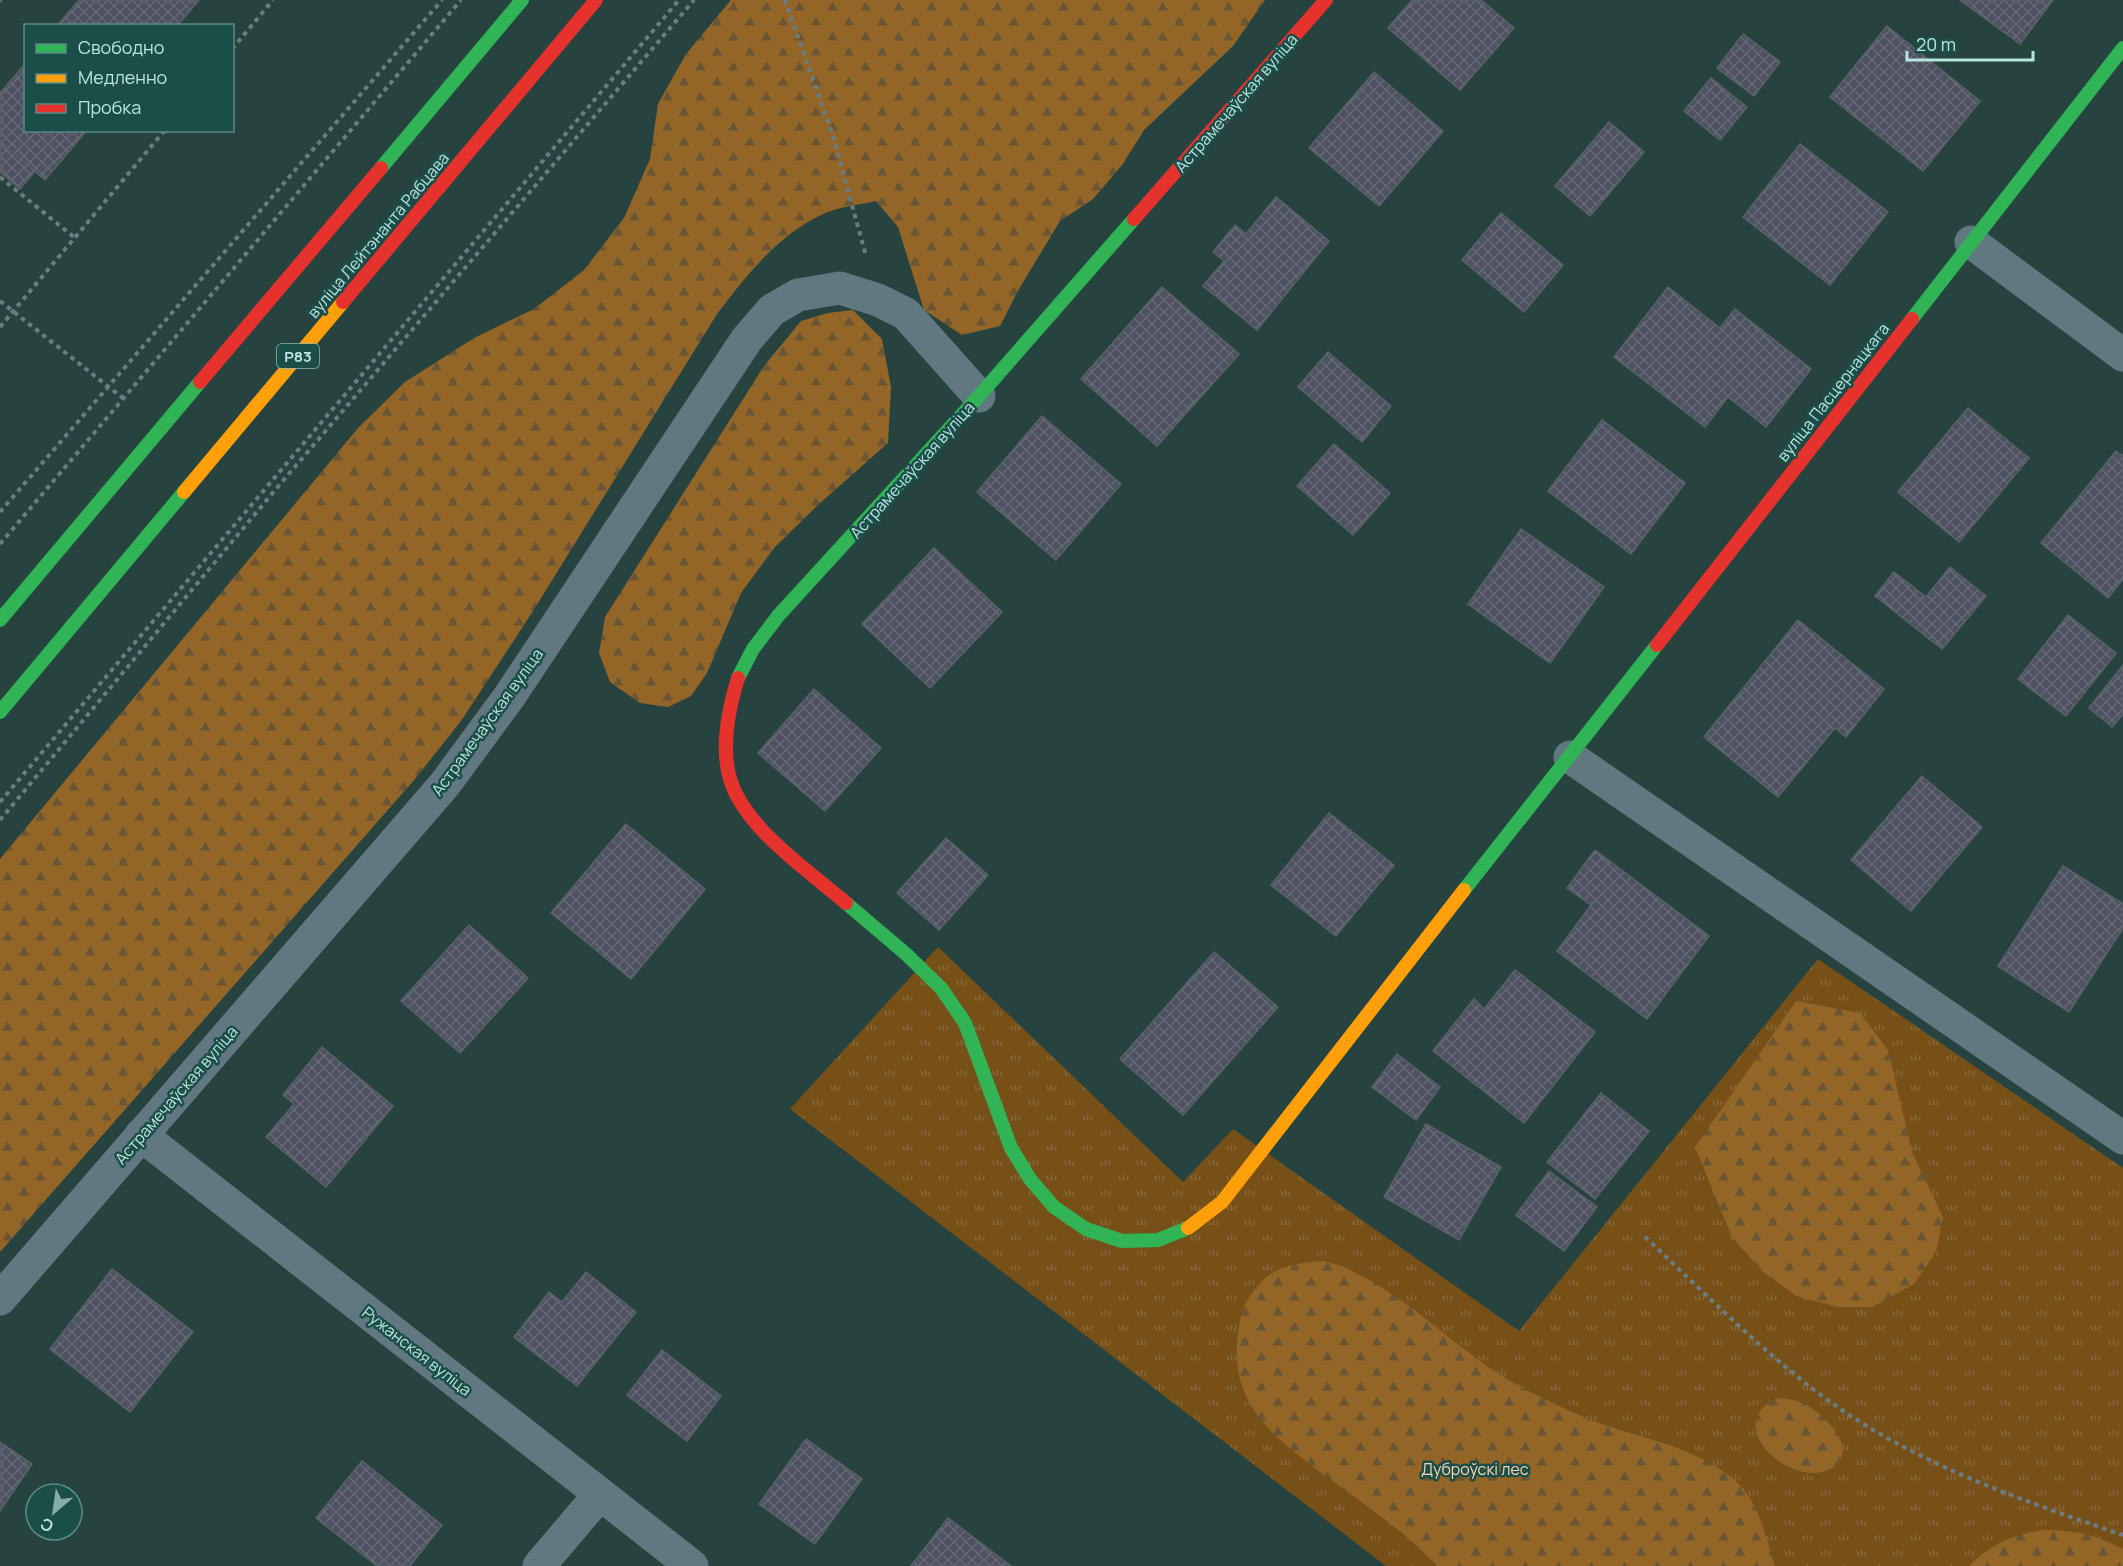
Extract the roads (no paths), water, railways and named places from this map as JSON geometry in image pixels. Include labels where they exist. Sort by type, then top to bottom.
[{"type":"main road","points":[[0,620],[522,0]]},
{"type":"main road","name":"вуліца Лейтэнанта Рабцава","points":[[0,712],[596,0]]},
{"type":"main road","name":"Астрамечаўская вуліца","points":[[780,847],[756,822],[736,794],[728,768],[726,738],[728,720],[738,679],[753,649],[778,616],[979,396],[1326,0]]},
{"type":"main road","name":"вуліца Пасцернацкага","points":[[780,847],[906,954],[941,988],[965,1023],[1011,1148],[1030,1179],[1054,1207],[1086,1229],[1122,1241],[1158,1240],[1192,1226],[1222,1202],[1416,949],[1570,757],[2123,48]]},
{"type":"street","points":[[1971,242],[2123,355]]},
{"type":"street","name":"Астрамечаўская вуліца","points":[[0,1299],[445,784],[509,697],[747,339],[772,310],[798,295],[840,288],[878,300],[906,314],[979,396]]},
{"type":"street","points":[[1570,757],[2123,1138]]},
{"type":"street","name":"Ружанская вуліца","points":[[141,1135],[692,1566]]},
{"type":"street","points":[[539,1566],[600,1494]]},
{"type":"park label","name":"Дуброўскі лес","points":[[1475,1469]]}]
